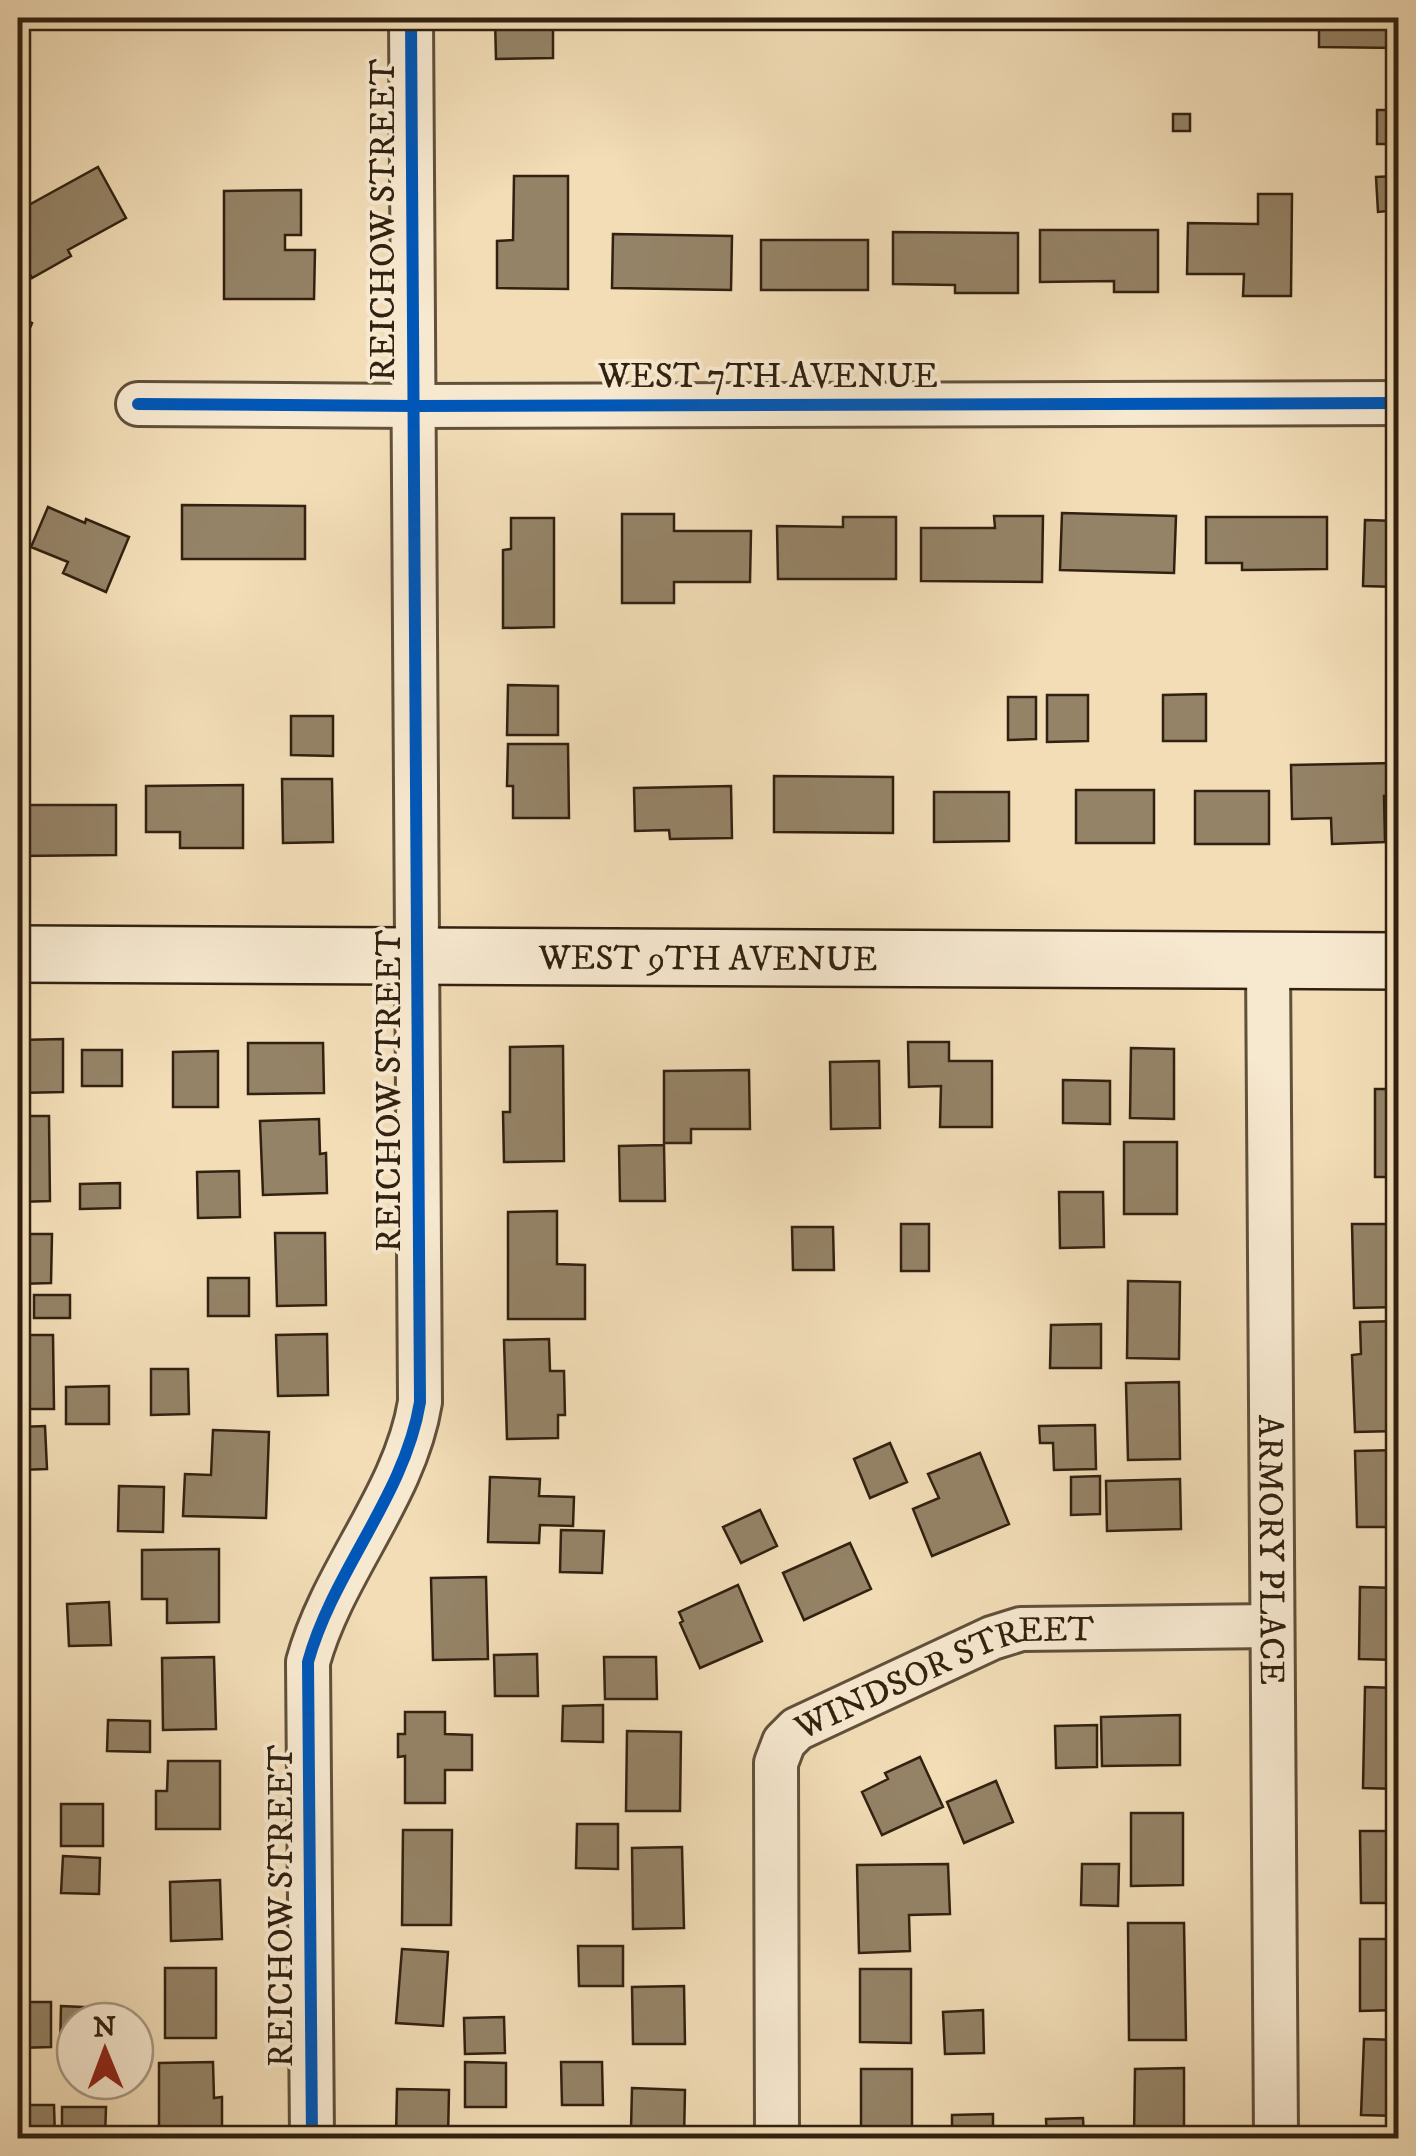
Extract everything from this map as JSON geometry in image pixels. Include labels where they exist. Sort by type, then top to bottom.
[{"type":"main road","name":"WEST 9TH AVENUE","points":[[18,954],[1398,961]]},
{"type":"street","name":"REICHOW STREET","points":[[312,2138],[308,1662],[318,1628],[403,1461],[416,1429],[420,1402],[412,18]]},
{"type":"street","name":"WEST 7TH AVENUE","points":[[138,404],[1398,403]]},
{"type":"street","name":"ARMORY PLACE","points":[[1268,962],[1276,2138]]},
{"type":"street","name":"WINDSOR STREET","points":[[776,2138],[776,1763],[784,1742],[797,1730],[992,1638],[1021,1630],[1272,1626]]},
{"type":"building","points":[[18,18],[49,18],[41,28],[30,19],[19,34]]},
{"type":"building","points":[[495,18],[553,18],[553,58],[496,59]]},
{"type":"building","points":[[1319,18],[1398,18],[1398,48],[1319,47]]},
{"type":"building","points":[[1377,110],[1398,110],[1398,144],[1377,144]]},
{"type":"building","points":[[1173,114],[1190,114],[1190,131],[1173,131]]},
{"type":"building","points":[[98,167],[126,218],[68,250],[71,256],[32,278],[18,252],[18,211]]},
{"type":"building","points":[[514,176],[568,176],[568,289],[497,288],[497,241],[513,240]]},
{"type":"building","points":[[1397,176],[1398,210],[1378,212],[1376,177]]},
{"type":"building","points":[[301,190],[301,235],[285,235],[285,250],[315,250],[314,299],[224,299],[224,191]]},
{"type":"building","points":[[1258,194],[1292,194],[1291,296],[1243,296],[1244,274],[1187,274],[1188,223],[1258,224]]},
{"type":"building","points":[[1040,230],[1158,230],[1158,292],[1114,292],[1114,281],[1040,282]]},
{"type":"building","points":[[893,232],[1018,233],[1018,293],[955,293],[955,285],[893,284]]},
{"type":"building","points":[[613,234],[732,236],[731,290],[612,288]]},
{"type":"building","points":[[761,240],[868,240],[868,290],[761,290]]},
{"type":"building","points":[[18,316],[32,323],[18,356]]},
{"type":"building","points":[[182,505],[305,506],[305,559],[182,559]]},
{"type":"building","points":[[48,507],[129,537],[106,592],[63,573],[68,562],[31,547]]},
{"type":"building","points":[[1062,513],[1176,516],[1174,573],[1060,570]]},
{"type":"building","points":[[622,514],[674,514],[674,531],[751,531],[750,582],[674,582],[674,603],[622,603]]},
{"type":"building","points":[[994,516],[1043,516],[1042,582],[921,581],[921,528],[995,528]]},
{"type":"building","points":[[843,517],[896,517],[896,579],[778,579],[777,526],[843,527]]},
{"type":"building","points":[[1206,517],[1327,517],[1327,569],[1242,570],[1242,563],[1206,563]]},
{"type":"building","points":[[511,518],[554,518],[554,627],[503,628],[503,550],[511,549]]},
{"type":"building","points":[[1365,520],[1398,521],[1398,587],[1363,586]]},
{"type":"building","points":[[508,685],[558,686],[558,735],[507,735]]},
{"type":"building","points":[[1206,694],[1206,741],[1163,741],[1163,695]]},
{"type":"building","points":[[1047,695],[1088,695],[1088,741],[1047,742]]},
{"type":"building","points":[[1008,697],[1036,697],[1036,739],[1008,740]]},
{"type":"building","points":[[291,716],[333,716],[333,756],[291,755]]},
{"type":"building","points":[[508,744],[568,744],[569,818],[513,818],[513,786],[507,786]]},
{"type":"building","points":[[1395,763],[1395,795],[1384,796],[1385,842],[1332,844],[1331,818],[1292,819],[1291,765]]},
{"type":"building","points":[[774,776],[893,777],[893,833],[774,832]]},
{"type":"building","points":[[282,779],[332,779],[333,842],[283,843]]},
{"type":"building","points":[[243,785],[243,848],[180,848],[180,832],[146,832],[146,786]]},
{"type":"building","points":[[731,786],[732,838],[670,839],[669,830],[635,831],[634,788]]},
{"type":"building","points":[[1076,790],[1154,790],[1154,843],[1076,843]]},
{"type":"building","points":[[1195,791],[1269,791],[1269,844],[1195,844]]},
{"type":"building","points":[[934,792],[1009,792],[1009,841],[934,842]]},
{"type":"building","points":[[18,805],[116,805],[116,855],[18,856]]},
{"type":"building","points":[[63,1039],[63,1092],[18,1093],[18,1040]]},
{"type":"building","points":[[908,1042],[949,1042],[949,1061],[992,1061],[992,1127],[940,1127],[941,1086],[909,1087]]},
{"type":"building","points":[[248,1043],[323,1043],[324,1093],[248,1094]]},
{"type":"building","points":[[563,1046],[564,1161],[504,1162],[503,1112],[510,1112],[510,1047]]},
{"type":"building","points":[[1131,1048],[1174,1049],[1174,1119],[1130,1118]]},
{"type":"building","points":[[82,1050],[122,1050],[122,1086],[82,1086]]},
{"type":"building","points":[[218,1051],[218,1107],[173,1107],[173,1052]]},
{"type":"building","points":[[879,1061],[880,1128],[831,1129],[830,1062]]},
{"type":"building","points":[[749,1070],[750,1129],[691,1129],[691,1143],[664,1143],[664,1071]]},
{"type":"building","points":[[1063,1080],[1110,1081],[1110,1124],[1063,1123]]},
{"type":"building","points":[[1375,1089],[1398,1089],[1398,1177],[1375,1177]]},
{"type":"building","points":[[18,1116],[49,1116],[50,1201],[18,1202]]},
{"type":"building","points":[[319,1119],[320,1154],[326,1153],[327,1193],[263,1195],[260,1121]]},
{"type":"building","points":[[1124,1142],[1177,1142],[1177,1214],[1124,1214]]},
{"type":"building","points":[[664,1145],[665,1201],[620,1201],[619,1146]]},
{"type":"building","points":[[239,1171],[240,1217],[198,1218],[197,1172]]},
{"type":"building","points":[[120,1183],[120,1208],[80,1209],[80,1184]]},
{"type":"building","points":[[1059,1192],[1103,1192],[1104,1247],[1060,1248]]},
{"type":"building","points":[[557,1211],[557,1264],[585,1265],[585,1319],[508,1319],[508,1212]]},
{"type":"building","points":[[901,1224],[929,1224],[929,1271],[901,1271]]},
{"type":"building","points":[[1352,1224],[1398,1224],[1398,1307],[1354,1308]]},
{"type":"building","points":[[792,1227],[833,1227],[834,1270],[793,1270]]},
{"type":"building","points":[[275,1233],[325,1233],[326,1305],[277,1306]]},
{"type":"building","points":[[18,1234],[52,1234],[51,1283],[18,1284]]},
{"type":"building","points":[[208,1278],[249,1278],[249,1316],[208,1316]]},
{"type":"building","points":[[1128,1281],[1180,1282],[1179,1359],[1127,1358]]},
{"type":"building","points":[[34,1295],[70,1295],[70,1318],[34,1318]]},
{"type":"building","points":[[1398,1321],[1398,1431],[1355,1432],[1352,1355],[1361,1354],[1360,1322]]},
{"type":"building","points":[[1101,1324],[1101,1368],[1050,1368],[1051,1325]]},
{"type":"building","points":[[327,1334],[328,1395],[278,1396],[276,1335]]},
{"type":"building","points":[[18,1335],[53,1335],[54,1409],[18,1409]]},
{"type":"building","points":[[549,1339],[550,1371],[564,1371],[565,1415],[558,1415],[558,1438],[507,1439],[504,1340]]},
{"type":"building","points":[[151,1369],[188,1369],[189,1414],[151,1415]]},
{"type":"building","points":[[1179,1382],[1180,1459],[1128,1460],[1126,1383]]},
{"type":"building","points":[[109,1386],[109,1424],[66,1424],[66,1387]]},
{"type":"building","points":[[1095,1425],[1096,1469],[1054,1470],[1053,1443],[1040,1443],[1039,1426]]},
{"type":"building","points":[[45,1426],[47,1469],[18,1470],[18,1427]]},
{"type":"building","points":[[213,1430],[269,1432],[266,1518],[183,1516],[185,1474],[211,1475]]},
{"type":"building","points":[[890,1443],[907,1482],[870,1498],[854,1459]]},
{"type":"building","points":[[1398,1450],[1398,1527],[1357,1527],[1355,1451]]},
{"type":"building","points":[[980,1453],[1009,1524],[932,1556],[913,1509],[939,1498],[928,1474]]},
{"type":"building","points":[[1100,1476],[1100,1514],[1071,1515],[1071,1477]]},
{"type":"building","points":[[490,1477],[540,1479],[539,1496],[574,1497],[573,1526],[540,1525],[539,1543],[488,1542]]},
{"type":"building","points":[[1180,1479],[1181,1529],[1107,1531],[1106,1481]]},
{"type":"building","points":[[18,1484],[29,1484],[18,1504]]},
{"type":"building","points":[[119,1486],[164,1487],[163,1532],[118,1531]]},
{"type":"building","points":[[760,1510],[777,1546],[741,1563],[723,1527]]},
{"type":"building","points":[[561,1530],[604,1531],[602,1573],[560,1572]]},
{"type":"building","points":[[850,1543],[871,1589],[804,1620],[783,1573]]},
{"type":"building","points":[[219,1549],[219,1622],[167,1623],[167,1599],[142,1599],[142,1550]]},
{"type":"building","points":[[486,1577],[488,1659],[433,1660],[431,1578]]},
{"type":"building","points":[[738,1585],[762,1641],[700,1668],[679,1612]]},
{"type":"building","points":[[1360,1587],[1398,1588],[1398,1660],[1359,1659]]},
{"type":"building","points":[[109,1602],[111,1645],[69,1646],[67,1604]]},
{"type":"building","points":[[537,1654],[538,1696],[495,1696],[494,1655]]},
{"type":"building","points":[[214,1657],[216,1729],[163,1730],[162,1658]]},
{"type":"building","points":[[604,1657],[656,1657],[657,1699],[605,1699]]},
{"type":"building","points":[[1365,1687],[1398,1688],[1398,1789],[1363,1788]]},
{"type":"building","points":[[603,1705],[603,1742],[562,1741],[563,1706]]},
{"type":"building","points":[[405,1712],[445,1712],[445,1734],[472,1735],[472,1770],[445,1770],[445,1803],[405,1803],[405,1756],[398,1757],[398,1734],[405,1734]]},
{"type":"building","points":[[1180,1715],[1180,1765],[1102,1766],[1101,1717]]},
{"type":"building","points":[[108,1720],[150,1721],[150,1752],[107,1751]]},
{"type":"building","points":[[1097,1725],[1097,1767],[1056,1768],[1055,1726]]},
{"type":"building","points":[[627,1731],[681,1732],[680,1811],[626,1811]]},
{"type":"building","points":[[920,1757],[943,1807],[882,1835],[862,1792],[888,1779],[885,1773]]},
{"type":"building","points":[[168,1761],[220,1761],[220,1829],[156,1829],[156,1791],[167,1791]]},
{"type":"building","points":[[996,1781],[1013,1822],[964,1843],[947,1802]]},
{"type":"building","points":[[61,1804],[103,1804],[103,1846],[61,1846]]},
{"type":"building","points":[[1131,1813],[1183,1813],[1183,1885],[1131,1886]]},
{"type":"building","points":[[577,1824],[618,1824],[618,1869],[576,1868]]},
{"type":"building","points":[[403,1830],[452,1830],[451,1925],[402,1925]]},
{"type":"building","points":[[1360,1831],[1398,1831],[1398,1903],[1361,1903]]},
{"type":"building","points":[[682,1847],[684,1928],[633,1929],[632,1848]]},
{"type":"building","points":[[63,1856],[100,1858],[99,1894],[61,1893]]},
{"type":"building","points":[[948,1864],[950,1914],[909,1915],[910,1951],[859,1953],[857,1865]]},
{"type":"building","points":[[1082,1864],[1119,1864],[1118,1906],[1081,1905]]},
{"type":"building","points":[[220,1880],[222,1939],[171,1941],[170,1882]]},
{"type":"building","points":[[18,1905],[24,1905],[26,1947],[18,1947]]},
{"type":"building","points":[[1128,1923],[1184,1923],[1186,2040],[1129,2040]]},
{"type":"building","points":[[1360,1939],[1398,1939],[1398,2010],[1360,2011]]},
{"type":"building","points":[[578,1946],[623,1946],[623,1986],[579,1986]]},
{"type":"building","points":[[402,1949],[448,1952],[443,2026],[396,2023]]},
{"type":"building","points":[[165,1968],[216,1968],[216,2038],[165,2038]]},
{"type":"building","points":[[860,1969],[911,1969],[911,2043],[860,2042]]},
{"type":"building","points":[[684,1986],[685,2044],[633,2044],[632,1987]]},
{"type":"building","points":[[18,2002],[51,2002],[51,2047],[18,2048]]},
{"type":"building","points":[[983,2010],[984,2053],[945,2054],[943,2012]]},
{"type":"building","points":[[504,2017],[505,2053],[465,2054],[464,2018]]},
{"type":"building","points":[[1364,2039],[1398,2040],[1398,2116],[1361,2115]]},
{"type":"building","points":[[213,2062],[214,2098],[222,2097],[222,2136],[159,2136],[159,2063]]},
{"type":"building","points":[[465,2062],[506,2063],[506,2107],[465,2107]]},
{"type":"building","points":[[561,2062],[602,2062],[603,2105],[562,2105]]},
{"type":"building","points":[[1184,2068],[1184,2138],[1134,2138],[1135,2069]]},
{"type":"building","points":[[861,2069],[912,2069],[912,2138],[861,2138]]},
{"type":"building","points":[[632,2088],[685,2090],[684,2138],[607,2138],[607,2128],[631,2129]]},
{"type":"building","points":[[397,2089],[449,2090],[448,2138],[396,2138]]},
{"type":"building","points":[[18,2105],[54,2105],[55,2138],[18,2138]]},
{"type":"building","points":[[62,2107],[106,2107],[105,2138],[62,2138]]},
{"type":"building","points":[[993,2114],[993,2138],[952,2138],[952,2115]]},
{"type":"building","points":[[1083,2118],[1084,2138],[1047,2138],[1046,2119]]},
{"type":"cycle path","points":[[312,2138],[308,1662],[334,1596],[400,1469],[420,1402],[411,18]]},
{"type":"cycle path","points":[[138,404],[1398,403]]}]
